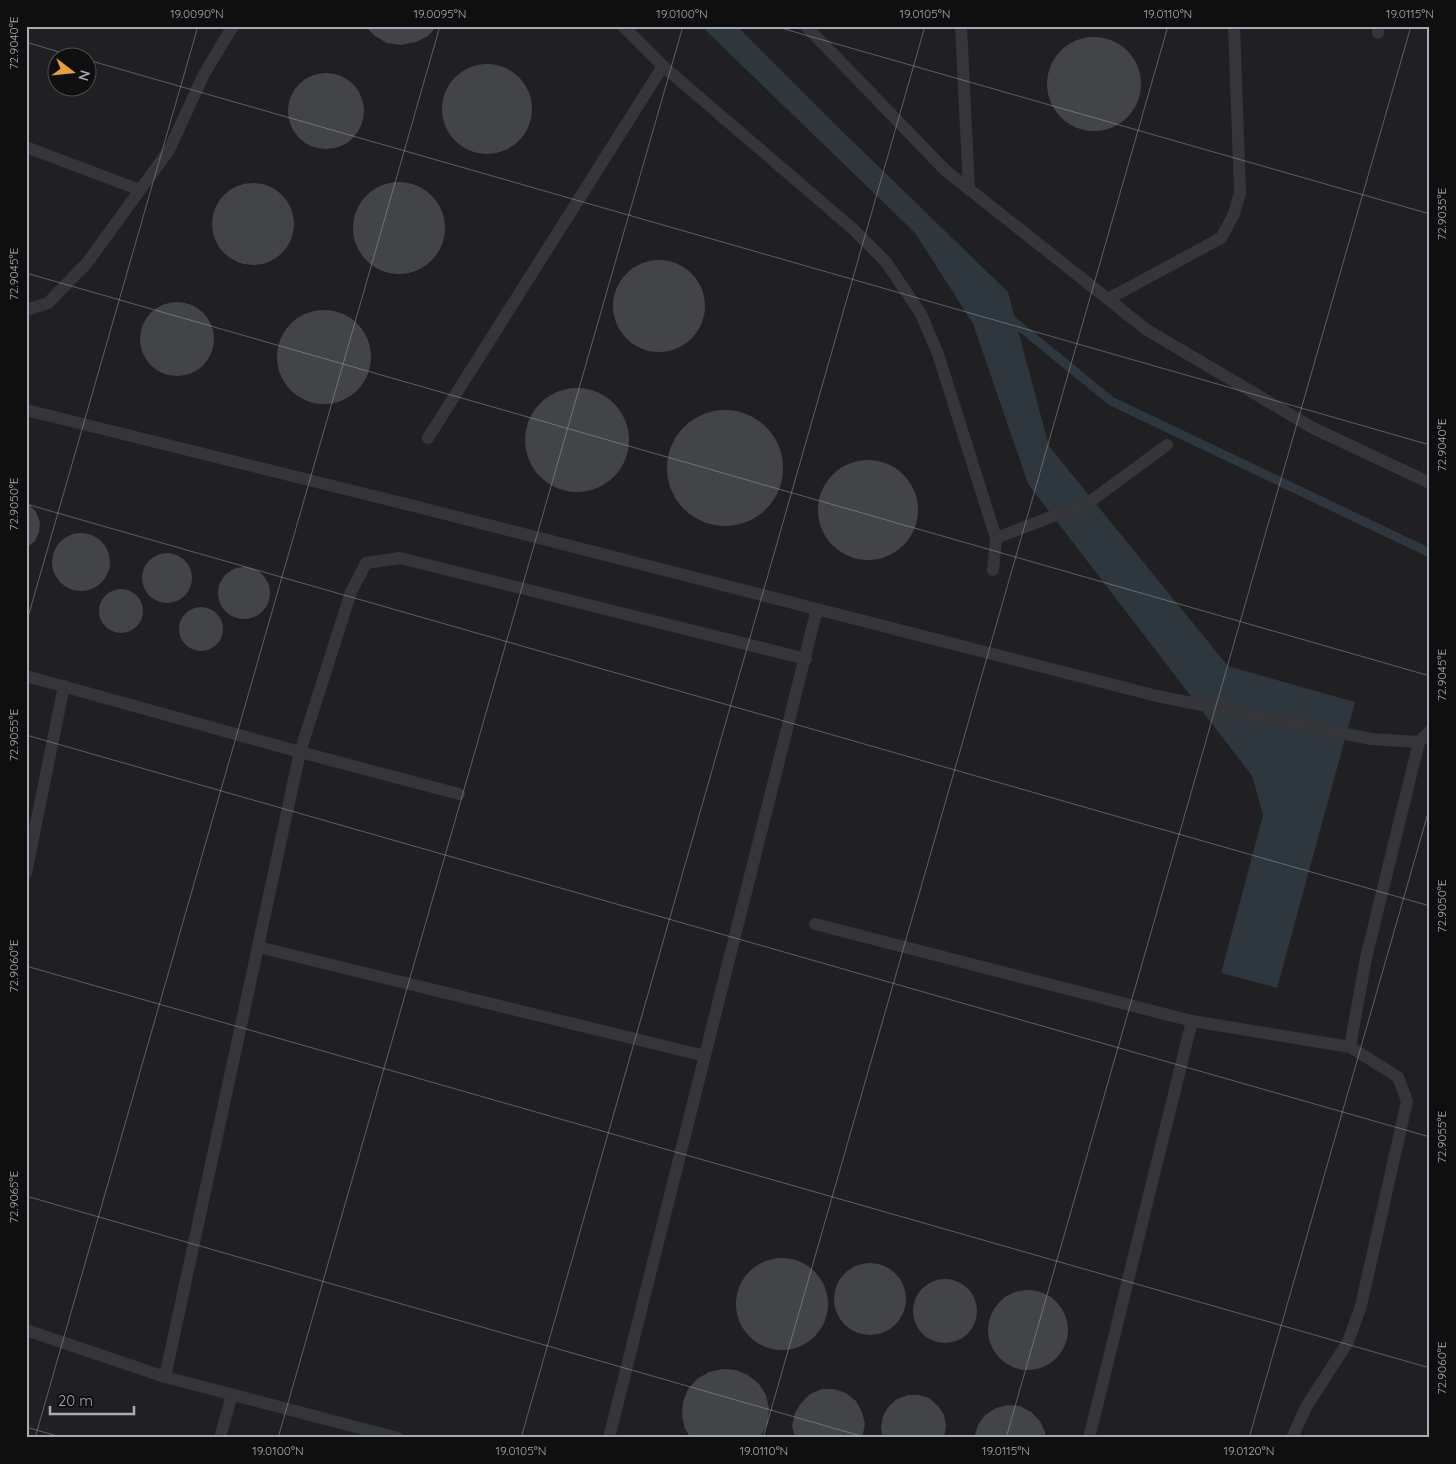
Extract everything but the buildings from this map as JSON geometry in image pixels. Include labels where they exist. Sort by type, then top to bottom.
[{"type":"lane","points":[[26,310],[48,303],[87,263],[169,150],[204,74],[233,26]]},
{"type":"lane","points":[[623,26],[663,66],[853,229],[886,262],[921,314],[938,354],[996,538],[993,570]]},
{"type":"lane","points":[[806,26],[945,170],[1148,330],[1313,428],[1430,483]]},
{"type":"lane","points":[[961,26],[969,190]]},
{"type":"lane","points":[[1108,299],[1221,238],[1234,214],[1240,193],[1234,26]]},
{"type":"lane","points":[[428,438],[663,66]]},
{"type":"lane","points":[[26,147],[140,190]]},
{"type":"lane","points":[[26,410],[1157,696],[1371,739],[1419,742]]},
{"type":"lane","points":[[996,538],[1088,504],[1167,445]]},
{"type":"lane","points":[[164,1377],[300,752],[351,592],[366,563],[400,558],[806,659]]},
{"type":"lane","points":[[609,1438],[818,609]]},
{"type":"lane","points":[[26,676],[459,794]]},
{"type":"lane","points":[[26,873],[64,686]]},
{"type":"lane","points":[[1350,1047],[1366,958],[1419,742],[1430,731]]},
{"type":"lane","points":[[816,924],[1192,1021],[1350,1047],[1398,1078],[1407,1101],[1361,1306],[1348,1342],[1306,1407],[1292,1438]]},
{"type":"lane","points":[[258,947],[706,1056]]},
{"type":"lane","points":[[1089,1438],[1192,1021]]},
{"type":"lane","points":[[26,1330],[164,1377],[398,1438]]},
{"type":"lane","points":[[220,1438],[232,1394]]},
{"type":"shaded area","points":[[26,26],[701,26],[915,233],[973,324],[1028,484],[1252,776],[1263,815],[1221,973],[1276,988],[1354,702],[1228,666],[1049,446],[1008,292],[737,26],[1430,26],[1430,1438],[26,1438]]},
{"type":"shaded area","points":[[701,26],[737,26],[1008,292],[1049,446],[1228,666],[1355,702],[1277,988],[1221,973],[1263,815],[1252,776],[1028,484],[973,324],[915,233]]},
{"type":"waterway","points":[[1007,316],[1111,401],[1430,553]]}]
